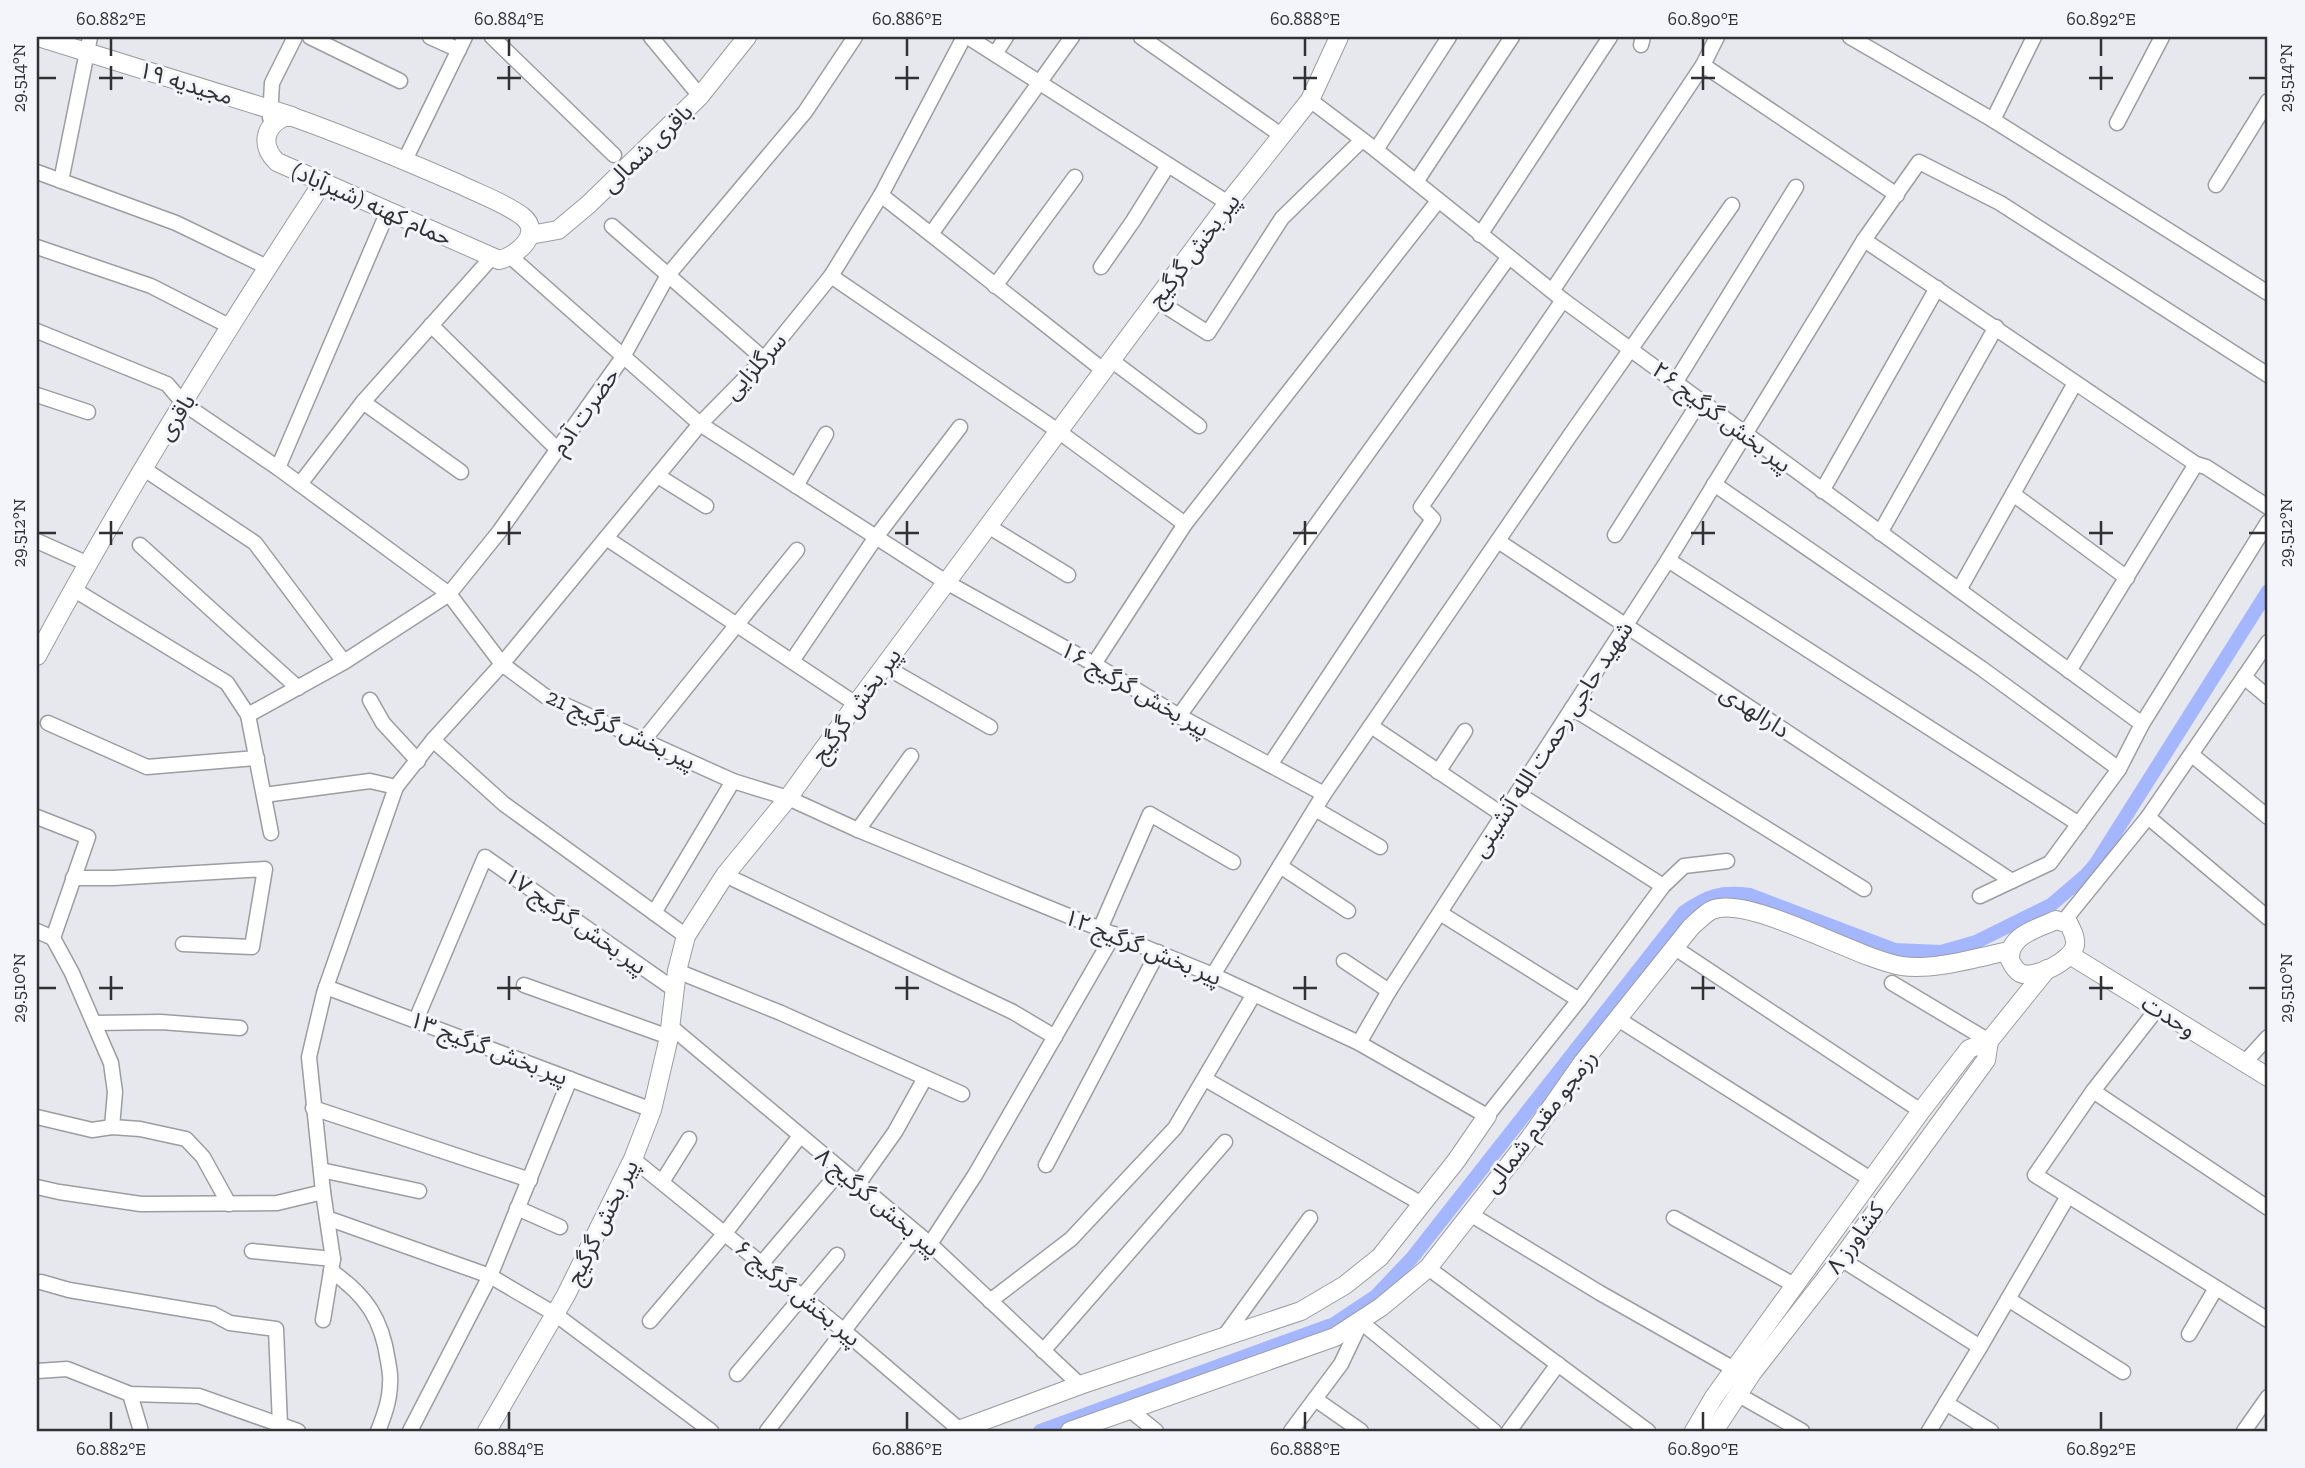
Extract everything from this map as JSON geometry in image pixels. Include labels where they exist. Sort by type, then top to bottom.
[{"type":"street","name":"مجیدیه ۱۹","points":[[38,37],[88,44],[293,117]]},
{"type":"street","points":[[269,128],[272,83],[295,37]]},
{"type":"street","points":[[310,37],[400,81]]},
{"type":"street","points":[[405,160],[462,44],[430,37]]},
{"type":"street","points":[[492,37],[614,155]]},
{"type":"street","points":[[651,37],[700,96]]},
{"type":"street","name":"باقری شمالی","points":[[530,235],[558,230],[589,204],[700,96],[747,37]]},
{"type":"street","name":"حضرت آدم","points":[[248,715],[344,662],[449,594],[499,533],[623,357],[668,275],[805,112],[855,37]]},
{"type":"street","points":[[966,37],[1227,204]]},
{"type":"street","name":"سرگلزایی","points":[[396,787],[433,740],[502,664],[700,424],[764,359],[831,276],[881,195],[966,37]]},
{"type":"street","points":[[995,54],[1006,37]]},
{"type":"street","points":[[931,234],[1072,37]]},
{"type":"street","points":[[1141,37],[1281,135]]},
{"type":"street","points":[[1376,150],[1449,37]]},
{"type":"street","points":[[1416,182],[1512,37]]},
{"type":"street","points":[[1480,235],[1610,37]]},
{"type":"street","points":[[1270,765],[1433,519],[1421,507],[1558,296],[1703,65],[1717,37]]},
{"type":"street","points":[[1850,37],[1993,120],[2268,293]]},
{"type":"street","points":[[1993,120],[2034,37]]},
{"type":"street","points":[[2117,123],[2162,37]]},
{"type":"street","name":"پیر بخش گرگیج","points":[[487,1431],[555,1314],[634,1159],[652,1110],[669,1031],[677,971],[686,936],[725,875],[789,798],[1227,204],[1310,100],[1333,39]]},
{"type":"street","points":[[61,181],[88,44]]},
{"type":"street","points":[[1703,65],[1897,195]]},
{"type":"street","name":"پیر بخش گرگیج ۲۶","points":[[1310,100],[1558,296],[2142,724]]},
{"type":"street","points":[[2216,185],[2268,101]]},
{"type":"street","points":[[269,128],[275,121],[293,117],[405,160],[501,204],[524,217],[530,228],[530,235],[521,250],[511,257]]},
{"type":"street","name":"حمام کهنه (شیرآباد)","points":[[269,128],[266,147],[277,162],[499,260],[511,257]]},
{"type":"street","points":[[1156,300],[1208,333],[1282,218],[1362,139]]},
{"type":"street","name":"شهید حاجی رحمت الله آنشینی","points":[[1359,1043],[1389,991],[1668,560],[1864,240],[1919,162],[2000,204],[2268,375]]},
{"type":"street","points":[[1101,267],[1168,165]]},
{"type":"street","points":[[37,172],[176,223],[267,267]]},
{"type":"street","points":[[995,286],[1075,177]]},
{"type":"street","name":"باقری","points":[[37,656],[86,563],[267,267],[323,182]]},
{"type":"street","points":[[1675,383],[1797,187]]},
{"type":"street","points":[[881,195],[995,286],[1199,426]]},
{"type":"street","points":[[1094,664],[1185,524],[1438,201]]},
{"type":"street","points":[[1213,975],[1324,794],[1732,205]]},
{"type":"street","points":[[278,468],[388,211]]},
{"type":"street","points":[[612,226],[764,359]]},
{"type":"street","points":[[1864,240],[2196,464],[2206,467],[2268,508]]},
{"type":"street","points":[[37,247],[151,286],[231,327]]},
{"type":"street","points":[[300,484],[363,402],[492,257]]},
{"type":"street","name":"پیر بخش گرگیج ۱۶","points":[[511,257],[700,424],[946,582],[1094,664],[1179,716],[1324,794]]},
{"type":"street","points":[[1179,716],[1508,258]]},
{"type":"street","points":[[831,276],[1058,431],[1185,524]]},
{"type":"street","points":[[1822,491],[1937,288]]},
{"type":"street","points":[[431,325],[558,450]]},
{"type":"street","points":[[1880,533],[1996,327]]},
{"type":"street","name":"پیر بخش گرگیج 21","points":[[37,331],[167,384],[184,404],[278,468],[449,594],[502,664],[545,696],[733,781],[789,798]]},
{"type":"street","points":[[1959,590],[2075,383]]},
{"type":"street","points":[[37,395],[88,412]]},
{"type":"street","points":[[1615,535],[1700,401]]},
{"type":"street","points":[[363,402],[461,472]]},
{"type":"street","points":[[792,661],[876,537],[960,427]]},
{"type":"street","points":[[796,486],[826,434]]},
{"type":"street","points":[[2069,671],[2196,464]]},
{"type":"street","points":[[144,468],[255,543],[344,662]]},
{"type":"street","points":[[657,476],[706,506]]},
{"type":"street","points":[[1714,484],[1981,668],[2119,769]]},
{"type":"street","points":[[2013,494],[2127,578]]},
{"type":"street","points":[[1980,896],[2050,863],[2119,769],[2142,724],[2268,522]]},
{"type":"street","points":[[988,526],[1068,575]]},
{"type":"street","points":[[606,538],[856,704]]},
{"type":"street","points":[[37,541],[86,563]]},
{"type":"street","name":"دارالهدی","points":[[1498,541],[2012,881]]},
{"type":"street","points":[[140,545],[298,688]]},
{"type":"street","points":[[643,741],[797,550]]},
{"type":"street","points":[[1668,560],[2080,824]]},
{"type":"street","points":[[73,589],[227,683],[248,715],[271,833]]},
{"type":"street","points":[[2063,922],[2148,817],[2268,642]]},
{"type":"street","points":[[884,666],[990,727]]},
{"type":"street","points":[[2244,677],[2268,697]]},
{"type":"street","points":[[370,700],[383,723],[418,761]]},
{"type":"street","points":[[1572,708],[1864,889]]},
{"type":"street","points":[[48,723],[147,768],[257,758]]},
{"type":"street","points":[[1371,726],[1503,815]]},
{"type":"street","points":[[1438,772],[1465,731]]},
{"type":"street","points":[[433,740],[504,804],[686,936]]},
{"type":"street","points":[[2192,755],[2268,817]]},
{"type":"street","points":[[858,830],[911,756]]},
{"type":"street","points":[[264,795],[370,781],[396,787],[326,987],[309,1057],[332,1265],[323,1320]]},
{"type":"street","points":[[654,913],[733,781]]},
{"type":"street","points":[[1517,793],[1662,886]]},
{"type":"street","name":"پیر بخش گرگیج ۱۲","points":[[789,798],[858,830],[1213,975],[1359,1043],[1487,1116]]},
{"type":"street","points":[[1315,809],[1380,847]]},
{"type":"street","points":[[1100,929],[1150,814],[1233,862]]},
{"type":"street","points":[[37,817],[88,837],[53,938]]},
{"type":"street","points":[[2148,817],[2268,918]]},
{"type":"street","name":"پیر بخش گرگیج ۱۷","points":[[416,1020],[485,857],[675,990]]},
{"type":"street","points":[[958,1430],[1080,1385],[1301,1311],[1345,1285],[1380,1257],[1579,1000],[1662,886],[1684,866],[1727,861]]},
{"type":"street","points":[[1280,866],[1348,911]]},
{"type":"street","points":[[74,878],[265,869],[252,947],[183,944]]},
{"type":"street","points":[[725,875],[1013,1012],[1055,1037]]},
{"type":"street","name":"رزمجو مقدم شمالی","points":[[1070,1431],[1300,1350],[1362,1322],[1428,1268],[1529,1139],[1583,1062],[1691,926],[1712,910],[1729,906],[1782,921],[1880,961],[1904,967],[1936,965],[2009,951]]},
{"type":"street","points":[[1440,913],[1579,1000]]},
{"type":"street","points":[[2056,920],[2063,922],[2068,924],[2074,935],[2075,944],[2070,955],[2047,969],[2029,975],[2020,972],[2010,960],[2010,945],[2016,939],[2056,920]]},
{"type":"street","points":[[37,931],[53,938],[72,973],[111,1063],[115,1092],[112,1126]]},
{"type":"street","points":[[930,1244],[975,1175],[1114,934]]},
{"type":"street","points":[[1675,948],[1921,1111]]},
{"type":"street","points":[[1046,1165],[1158,953]]},
{"type":"street","name":"وحدت","points":[[2070,955],[2268,1077]]},
{"type":"street","points":[[1344,961],[1389,991]]},
{"type":"street","points":[[1694,1431],[1734,1369],[1921,1111],[1969,1049],[1989,1041],[2047,969]]},
{"type":"street","points":[[677,971],[781,1013],[962,1094]]},
{"type":"street","points":[[1892,983],[1989,1041]]},
{"type":"street","points":[[524,985],[669,1031]]},
{"type":"street","name":"پیر بخش گرگیج ۱۳","points":[[326,987],[652,1110]]},
{"type":"street","points":[[990,1301],[1071,1239],[1175,1128],[1254,994]]},
{"type":"street","points":[[2157,1009],[2093,1091],[2035,1175],[2268,1320]]},
{"type":"street","points":[[1618,1019],[1872,1180]]},
{"type":"street","points":[[94,1023],[161,1022],[240,1028]]},
{"type":"street","name":"پیر بخش گرگیج ۸","points":[[669,1031],[930,1244],[1080,1385]]},
{"type":"street","points":[[2245,1062],[2268,1037]]},
{"type":"street","name":"کشاورز ۸","points":[[1714,1431],[1737,1394],[1841,1259],[1986,1060],[1989,1041]]},
{"type":"street","points":[[858,1184],[895,1132],[925,1078]]},
{"type":"street","points":[[410,1431],[490,1276],[570,1079]]},
{"type":"street","points":[[1205,1079],[1422,1204]]},
{"type":"street","points":[[2093,1091],[2268,1208]]},
{"type":"street","points":[[313,1108],[530,1180]]},
{"type":"street","points":[[37,1117],[92,1130],[112,1126],[186,1139],[203,1157],[229,1204]]},
{"type":"street","points":[[650,1321],[725,1233],[800,1136]]},
{"type":"street","points":[[662,1182],[689,1139]]},
{"type":"street","points":[[1043,1351],[1225,1142]]},
{"type":"street","name":"پیر بخش گرگیج ۶","points":[[634,1159],[843,1330],[958,1430]]},
{"type":"street","points":[[321,1170],[419,1191]]},
{"type":"street","points":[[762,1264],[841,1170]]},
{"type":"street","points":[[37,1187],[141,1204],[277,1203],[323,1192]]},
{"type":"street","points":[[1929,1431],[2068,1196]]},
{"type":"street","points":[[517,1208],[560,1227]]},
{"type":"street","points":[[1471,1214],[1600,1293],[1734,1369]]},
{"type":"street","points":[[327,1218],[490,1276],[555,1314],[711,1431]]},
{"type":"street","points":[[1223,1338],[1311,1218]]},
{"type":"street","points":[[1674,1218],[1796,1286]]},
{"type":"street","points":[[767,1431],[918,1234]]},
{"type":"street","points":[[252,1251],[332,1265],[371,1308],[384,1337],[391,1382],[378,1431]]},
{"type":"street","points":[[737,1374],[837,1255]]},
{"type":"street","points":[[1841,1259],[1980,1348]]},
{"type":"street","points":[[1428,1268],[1648,1431]]},
{"type":"street","points":[[41,1282],[69,1290],[213,1314],[230,1323],[276,1329],[280,1425]]},
{"type":"street","points":[[2189,1334],[2216,1288]]},
{"type":"street","points":[[2008,1299],[2123,1372]]},
{"type":"street","points":[[1291,1431],[1340,1364],[1362,1322],[1494,1431]]},
{"type":"street","points":[[1509,1431],[1558,1364]]},
{"type":"street","points":[[37,1371],[67,1369],[130,1394],[200,1396],[298,1431]]},
{"type":"street","points":[[130,1394],[141,1431]]},
{"type":"street","points":[[1737,1394],[1801,1431]]},
{"type":"street","points":[[2244,1431],[2268,1397]]},
{"type":"street","points":[[1315,1399],[1361,1431]]},
{"type":"street","points":[[1945,1403],[1991,1431]]},
{"type":"street","points":[[1130,1410],[1156,1431]]},
{"type":"waterway","points":[[1040,1431],[1334,1324],[1376,1296],[1412,1258],[1684,912],[1700,902],[1722,894],[1750,895],[1895,950],[1941,952],[1976,942],[2051,905],[2095,865],[2268,591]]}]
